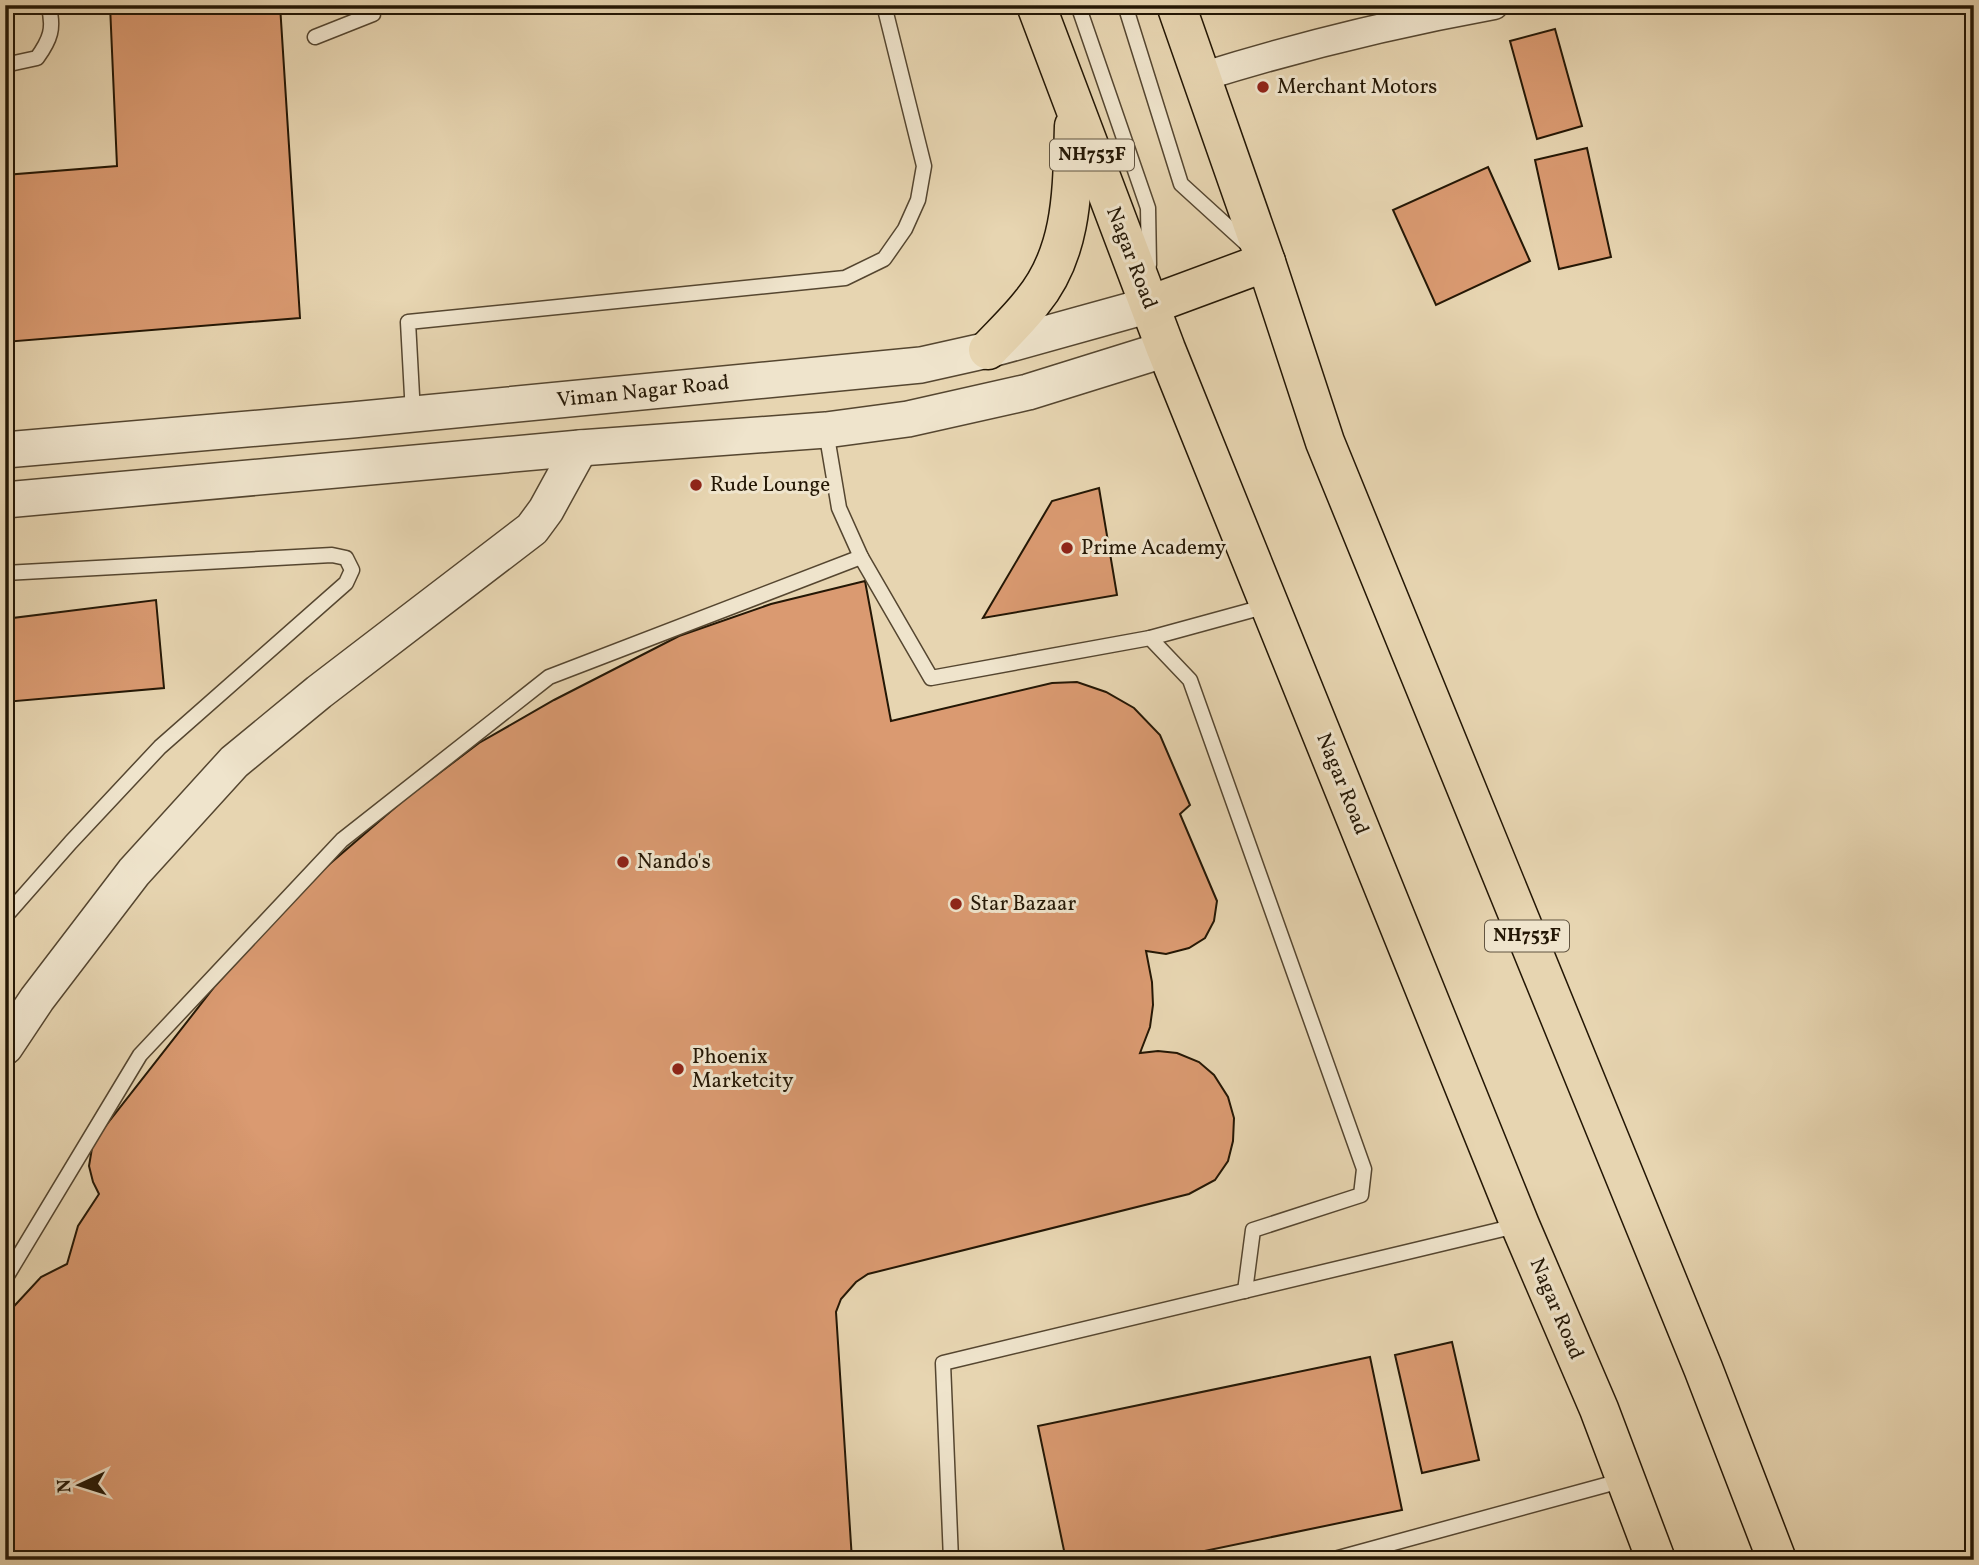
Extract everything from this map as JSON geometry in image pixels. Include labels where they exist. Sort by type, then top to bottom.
[{"type":"highway","name":"Nagar Road","points":[[1037,5],[1166,349],[1520,1225],[1599,1409],[1656,1560]]},
{"type":"highway","name":"NH753F","points":[[1176,5],[1266,262],[1325,442],[1703,1368],[1777,1560]]},
{"type":"highway","points":[[988,350],[1034,300],[1058,259],[1071,207],[1074,109]]},
{"type":"highway","name":"Viman Nagar Road","points":[[1150,305],[1266,262]]},
{"type":"street","points":[[1201,77],[1281,53],[1444,14],[1494,5]]},
{"type":"street","name":"Viman Nagar Road","points":[[5,450],[921,365],[988,350],[1150,305]]},
{"type":"street","points":[[5,500],[580,447],[826,430],[908,419],[1028,392],[1166,349]]},
{"type":"street","points":[[5,1047],[37,999],[134,872],[234,762],[318,692],[532,529],[546,510],[580,447]]},
{"type":"lane","points":[[5,63],[37,58],[50,39],[50,13],[47,5]]},
{"type":"lane","points":[[315,37],[373,14],[373,5]]},
{"type":"lane","points":[[413,414],[408,322],[845,278],[884,259],[905,229],[914,209],[924,166],[884,5]]},
{"type":"lane","points":[[1078,5],[1148,208],[1150,305]]},
{"type":"lane","points":[[1125,5],[1181,184],[1266,262]]},
{"type":"lane","points":[[826,430],[839,508],[861,557],[931,678],[1150,638],[1269,605]]},
{"type":"lane","points":[[5,573],[332,555],[346,558],[352,570],[346,583],[160,747],[71,842],[5,918]]},
{"type":"lane","points":[[5,1279],[140,1055],[342,840],[549,677],[861,557]]},
{"type":"lane","points":[[1150,638],[1189,680],[1364,1169],[1361,1195],[1253,1230],[1245,1291]]},
{"type":"lane","points":[[951,1560],[943,1363],[1520,1225]]},
{"type":"lane","points":[[1331,1560],[1625,1480]]},
{"type":"building","points":[[110,5],[280,5],[300,318],[5,342],[5,175],[117,166]]},
{"type":"building","points":[[1555,29],[1582,126],[1537,139],[1510,41]]},
{"type":"building","points":[[1587,148],[1611,257],[1559,269],[1535,160]]},
{"type":"building","points":[[1488,167],[1530,261],[1436,305],[1393,210]]},
{"type":"building","name":"Prime Academy","points":[[1099,488],[1117,595],[983,618],[1052,501]]},
{"type":"building","name":"Phoenix Marketcity","points":[[865,581],[891,721],[1052,683],[1077,682],[1106,692],[1134,708],[1160,735],[1190,805],[1180,814],[1217,901],[1214,921],[1205,938],[1189,948],[1166,954],[1146,951],[1153,1005],[1150,1027],[1140,1053],[1177,1053],[1199,1062],[1214,1075],[1228,1097],[1234,1118],[1233,1141],[1228,1161],[1215,1180],[1189,1194],[868,1274],[856,1282],[841,1299],[836,1312],[852,1560],[5,1560],[5,1316],[41,1277],[67,1264],[78,1226],[99,1194],[89,1166],[93,1142],[215,986],[311,880],[405,799],[479,743],[554,700],[679,636],[771,604]]},
{"type":"building","points":[[156,600],[164,688],[5,702],[5,619]]},
{"type":"building","points":[[1452,1342],[1479,1460],[1422,1473],[1395,1355]]},
{"type":"building","points":[[1370,1357],[1402,1510],[1161,1560],[1066,1560],[1038,1426]]},
{"type":"place","name":"Merchant Motors","points":[[1263,87]]},
{"type":"place","name":"Rude Lounge","points":[[696,485]]},
{"type":"place","name":"Prime Academy","points":[[1067,548]]},
{"type":"place","name":"Nando's","points":[[623,862]]},
{"type":"place","name":"Star Bazaar","points":[[956,904]]},
{"type":"place","name":"Phoenix Marketcity","points":[[678,1069]]}]
